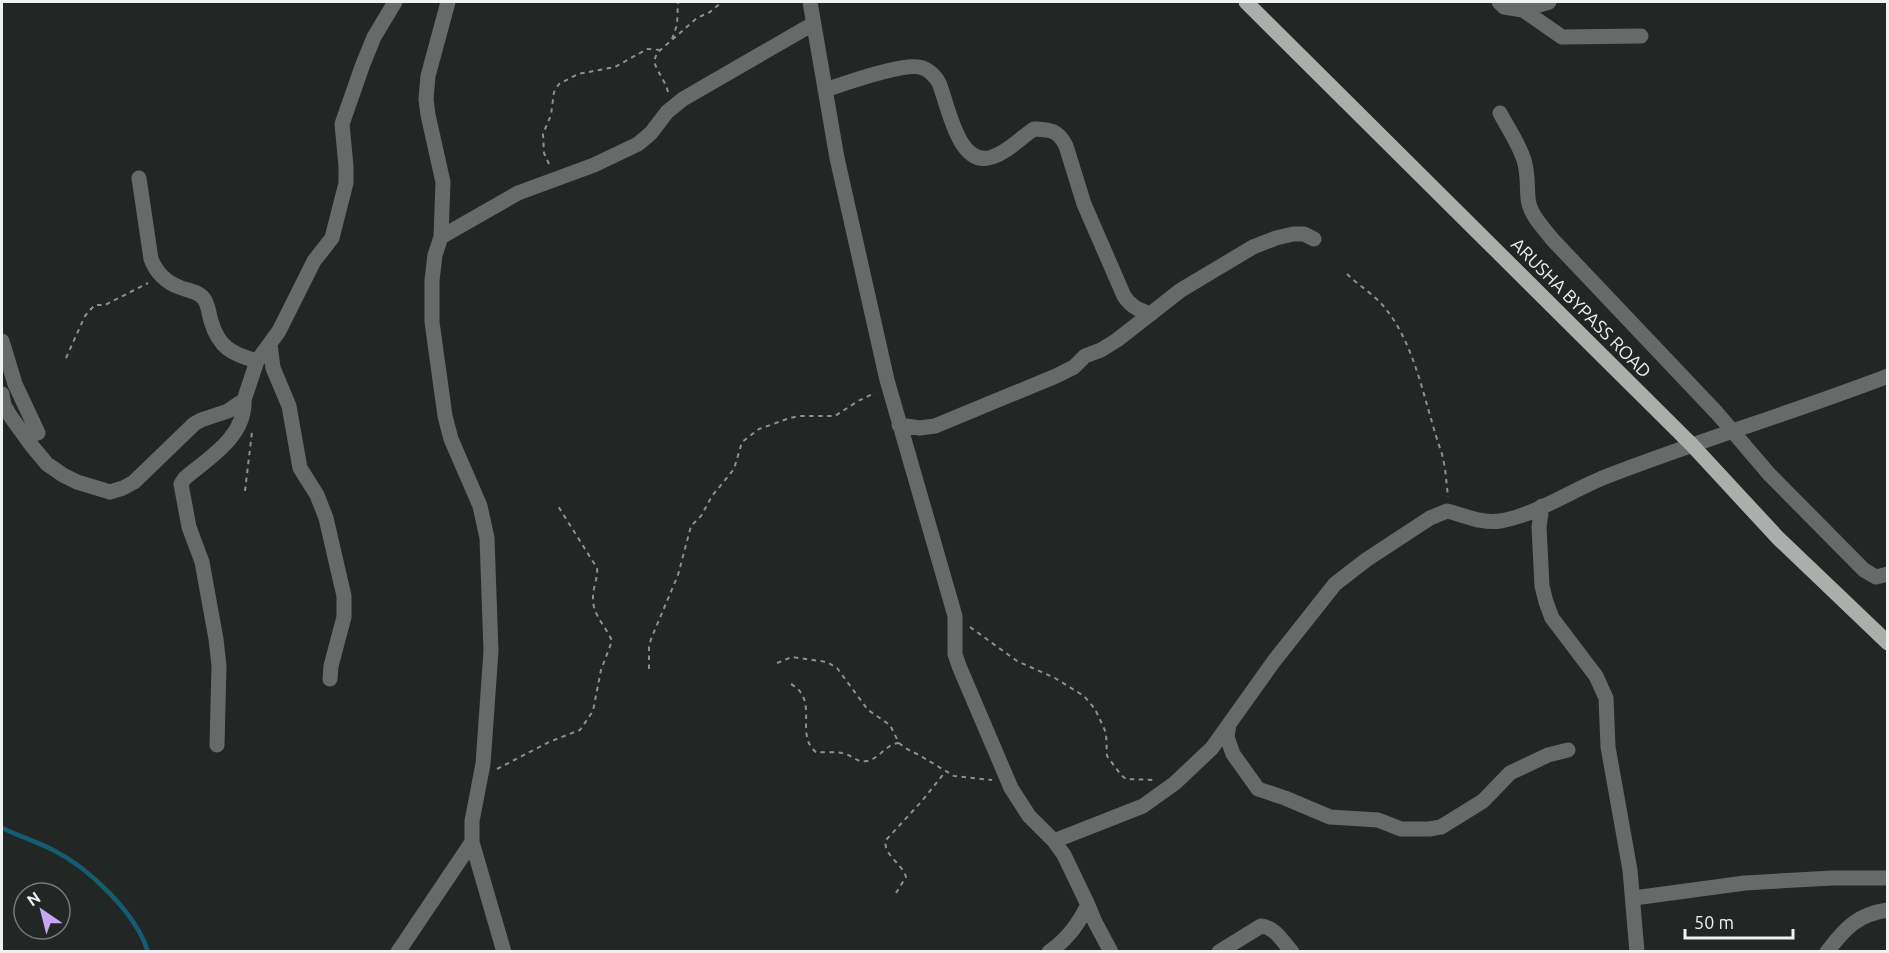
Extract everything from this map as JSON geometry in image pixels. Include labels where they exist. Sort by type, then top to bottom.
[{"type":"main road","name":"ARUSHA BYPASS ROAD","points":[[1246,2],[1692,445],[1778,538],[1887,643]]},
{"type":"street","points":[[217,745],[219,666],[215,630],[202,562],[189,527],[181,484],[239,428],[257,361],[288,316],[314,261],[333,238],[346,183],[342,124],[366,55],[395,2]]},
{"type":"street","points":[[448,2],[428,76],[426,99],[443,182],[441,237],[432,270],[432,322],[445,416],[451,439],[480,506],[487,538],[491,651],[481,776],[472,821],[472,842],[504,951]]},
{"type":"street","points":[[810,2],[837,158],[887,380],[955,616],[956,654],[959,666],[1011,788],[1029,816],[1054,841],[1072,870],[1095,922],[1111,951]]},
{"type":"street","points":[[1499,2],[1504,8],[1523,10],[1549,2]]},
{"type":"street","points":[[1523,10],[1562,37],[1641,36]]},
{"type":"street","points":[[441,237],[518,193],[605,160],[638,144],[651,133],[667,112],[683,99],[813,24]]},
{"type":"street","points":[[825,90],[893,70],[912,66],[922,67],[939,83],[948,115],[960,140],[969,152],[979,158],[990,158],[1006,151],[1034,129],[1055,130],[1062,136],[1084,204],[1124,296],[1130,305],[1151,314]]},
{"type":"street","points":[[1500,113],[1523,158],[1528,199],[1535,217],[1578,268],[1637,327],[1733,431],[1769,474],[1864,570],[1876,576],[1887,574]]},
{"type":"street","points":[[139,178],[151,259],[162,276],[179,287],[199,294],[205,300],[220,341],[237,355],[257,361]]},
{"type":"street","points":[[899,425],[920,428],[935,426],[1056,376],[1074,367],[1085,356],[1118,340],[1181,290],[1263,242],[1293,234],[1304,234],[1314,239]]},
{"type":"street","points":[[2,341],[15,384],[38,433]]},
{"type":"street","points":[[270,344],[273,368],[288,406],[300,468],[317,495],[326,518],[344,596],[344,617],[331,666],[330,679]]},
{"type":"street","points":[[1054,841],[1143,806],[1174,783],[1212,748],[1280,653],[1335,584],[1366,560],[1430,518],[1447,511],[1486,522],[1500,521],[1542,506],[1603,478],[1887,376]]},
{"type":"street","points":[[2,394],[4,405],[11,417],[47,464],[77,482],[110,492],[134,482],[194,424],[244,405]]},
{"type":"street","points":[[1542,506],[1539,527],[1542,586],[1546,602],[1552,618],[1596,676],[1606,698],[1608,747],[1634,898],[1637,951]]},
{"type":"street","points":[[1228,724],[1227,736],[1233,754],[1258,789],[1330,817],[1378,820],[1401,829],[1441,827],[1483,801],[1510,773],[1548,755],[1568,750]]},
{"type":"street","points":[[399,951],[472,842]]},
{"type":"street","points":[[1634,898],[1745,883],[1832,878],[1887,878]]},
{"type":"street","points":[[1049,951],[1061,944],[1072,932],[1089,905]]},
{"type":"street","points":[[1827,951],[1851,924],[1866,914],[1887,910]]},
{"type":"street","points":[[1219,951],[1261,926],[1268,927],[1292,951]]},
{"type":"path","points":[[670,42],[677,26],[678,2]]},
{"type":"path","points":[[667,112],[669,99],[667,86],[654,61],[661,50],[698,18],[723,2]]},
{"type":"path","points":[[555,178],[542,143],[543,134],[551,115],[554,92],[559,84],[578,74],[615,67],[647,49],[661,50]]},
{"type":"path","points":[[1347,274],[1378,300],[1403,337],[1416,369],[1446,468],[1447,511]]},
{"type":"path","points":[[66,358],[85,316],[91,309],[162,276]]},
{"type":"path","points":[[650,669],[649,647],[654,628],[678,575],[691,526],[701,516],[712,496],[734,469],[742,442],[759,429],[790,418],[840,414],[858,401],[878,391],[887,380]]},
{"type":"path","points":[[244,405],[252,431],[245,491]]},
{"type":"path","points":[[481,776],[549,742],[580,730],[593,711],[601,670],[612,641],[595,612],[592,598],[597,568],[558,506]]},
{"type":"path","points":[[955,616],[1017,661],[1055,678],[1084,696],[1106,733],[1107,756],[1126,779],[1174,783]]},
{"type":"path","points":[[777,663],[792,657],[827,662],[837,668],[868,710],[890,725],[904,748],[958,778],[982,778],[1011,788]]},
{"type":"path","points":[[790,684],[803,694],[809,746],[816,752],[844,753],[854,760],[865,762],[891,745],[900,743]]},
{"type":"path","points":[[896,893],[906,877],[904,870],[886,850],[886,840],[946,771]]},
{"type":"waterway","points":[[2,828],[53,850],[96,880],[110,893],[133,922],[148,952]]}]
